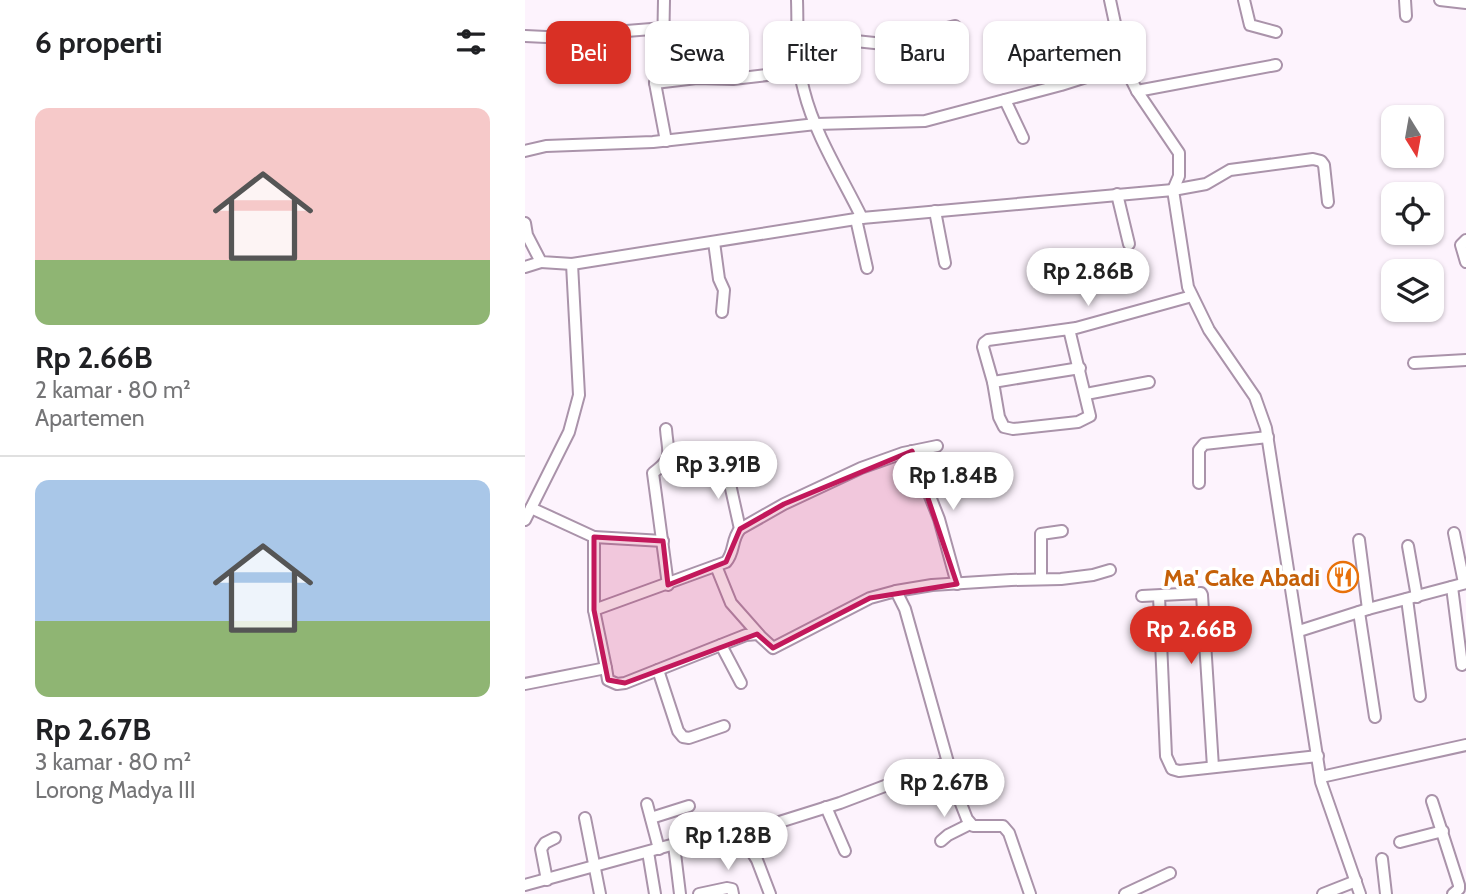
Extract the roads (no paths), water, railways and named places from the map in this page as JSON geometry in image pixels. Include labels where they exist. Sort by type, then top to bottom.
[{"type":"street","points":[[663,21],[664,0]]},
{"type":"street","points":[[797,0],[798,21]]},
{"type":"street","points":[[1110,0],[1115,21]]},
{"type":"street","points":[[1244,0],[1250,25],[1276,32]]},
{"type":"street","points":[[1405,0],[1406,16]]},
{"type":"street","points":[[1440,0],[1464,3]]},
{"type":"street","points":[[525,36],[588,40],[614,32],[645,29]]},
{"type":"street","points":[[1137,91],[1276,65]]},
{"type":"street","points":[[655,84],[666,141]]},
{"type":"street","points":[[803,84],[815,124],[859,218],[867,268]]},
{"type":"street","points":[[525,151],[546,146],[666,141],[815,124],[925,121],[1059,84]]},
{"type":"street","points":[[1134,84],[1179,153],[1179,176],[1173,190],[1188,287],[1209,330],[1255,397],[1268,437],[1321,777],[1360,894]]},
{"type":"street","points":[[1005,100],[1023,138]]},
{"type":"street","points":[[525,267],[541,262],[572,264],[859,218],[1173,190],[1206,184],[1230,170],[1313,159],[1324,165],[1328,202]]},
{"type":"street","points":[[1117,194],[1129,244]]},
{"type":"street","points":[[935,211],[945,263]]},
{"type":"street","points":[[526,231],[541,262]]},
{"type":"street","points":[[1466,240],[1461,245],[1466,262]]},
{"type":"street","points":[[714,242],[719,279],[724,290],[722,312]]},
{"type":"street","points":[[525,520],[569,432],[577,400],[572,264]]},
{"type":"street","points":[[1069,328],[1090,413],[1087,419],[1013,429],[1004,427],[999,417],[984,343],[1069,328],[1192,296]]},
{"type":"street","points":[[1413,363],[1466,360]]},
{"type":"street","points":[[993,382],[1080,369]]},
{"type":"street","points":[[1086,394],[1150,382]]},
{"type":"street","points":[[666,429],[668,460],[653,473],[668,584]]},
{"type":"street","points":[[1199,483],[1199,450],[1204,444],[1268,437]]},
{"type":"street","points":[[594,610],[726,562],[732,555],[734,540],[740,530],[839,478],[912,451],[937,446]]},
{"type":"street","points":[[912,451],[939,519],[957,584]]},
{"type":"street","points":[[726,466],[740,530]]},
{"type":"street","points":[[531,508],[594,537],[663,541]]},
{"type":"street","points":[[1041,579],[1041,534],[1062,531]]},
{"type":"street","points":[[1299,631],[1364,610],[1465,583],[1454,533]]},
{"type":"street","points":[[594,537],[594,610],[608,680],[617,684],[746,635],[758,634]]},
{"type":"street","points":[[1359,540],[1375,717]]},
{"type":"street","points":[[1408,546],[1420,696]]},
{"type":"street","points":[[716,566],[731,603],[773,648],[870,598],[896,591],[1082,576],[1110,570]]},
{"type":"street","points":[[1452,587],[1462,665]]},
{"type":"street","points":[[896,591],[905,609],[956,791],[970,824],[1003,826],[1009,833],[1030,894]]},
{"type":"street","points":[[1142,596],[1202,595],[1213,767]]},
{"type":"street","points":[[1159,596],[1166,756],[1169,765],[1179,771],[1318,756]]},
{"type":"street","points":[[721,645],[741,683]]},
{"type":"street","points":[[525,684],[606,668]]},
{"type":"street","points":[[658,670],[678,731],[683,737],[689,738],[723,726]]},
{"type":"street","points":[[1321,777],[1466,745]]},
{"type":"street","points":[[525,885],[726,830],[741,834],[826,807],[948,762]]},
{"type":"street","points":[[1432,801],[1459,886],[1453,894]]},
{"type":"street","points":[[647,804],[651,818],[655,894]]},
{"type":"street","points":[[651,818],[689,806]]},
{"type":"street","points":[[826,807],[845,851]]},
{"type":"street","points":[[585,818],[600,894]]},
{"type":"street","points":[[941,841],[970,824]]},
{"type":"street","points":[[1400,842],[1443,831]]},
{"type":"street","points":[[741,834],[757,860],[770,894]]},
{"type":"street","points":[[547,880],[541,849],[545,843],[555,838]]},
{"type":"street","points":[[674,845],[680,894]]},
{"type":"street","points":[[1382,859],[1386,894]]},
{"type":"street","points":[[1125,894],[1170,873]]},
{"type":"street","points":[[1323,894],[1356,881]]},
{"type":"street","points":[[699,894],[727,888],[732,889],[733,894]]},
{"type":"place","name":"Ma' Cake Abadi","points":[[1343,577]]}]
